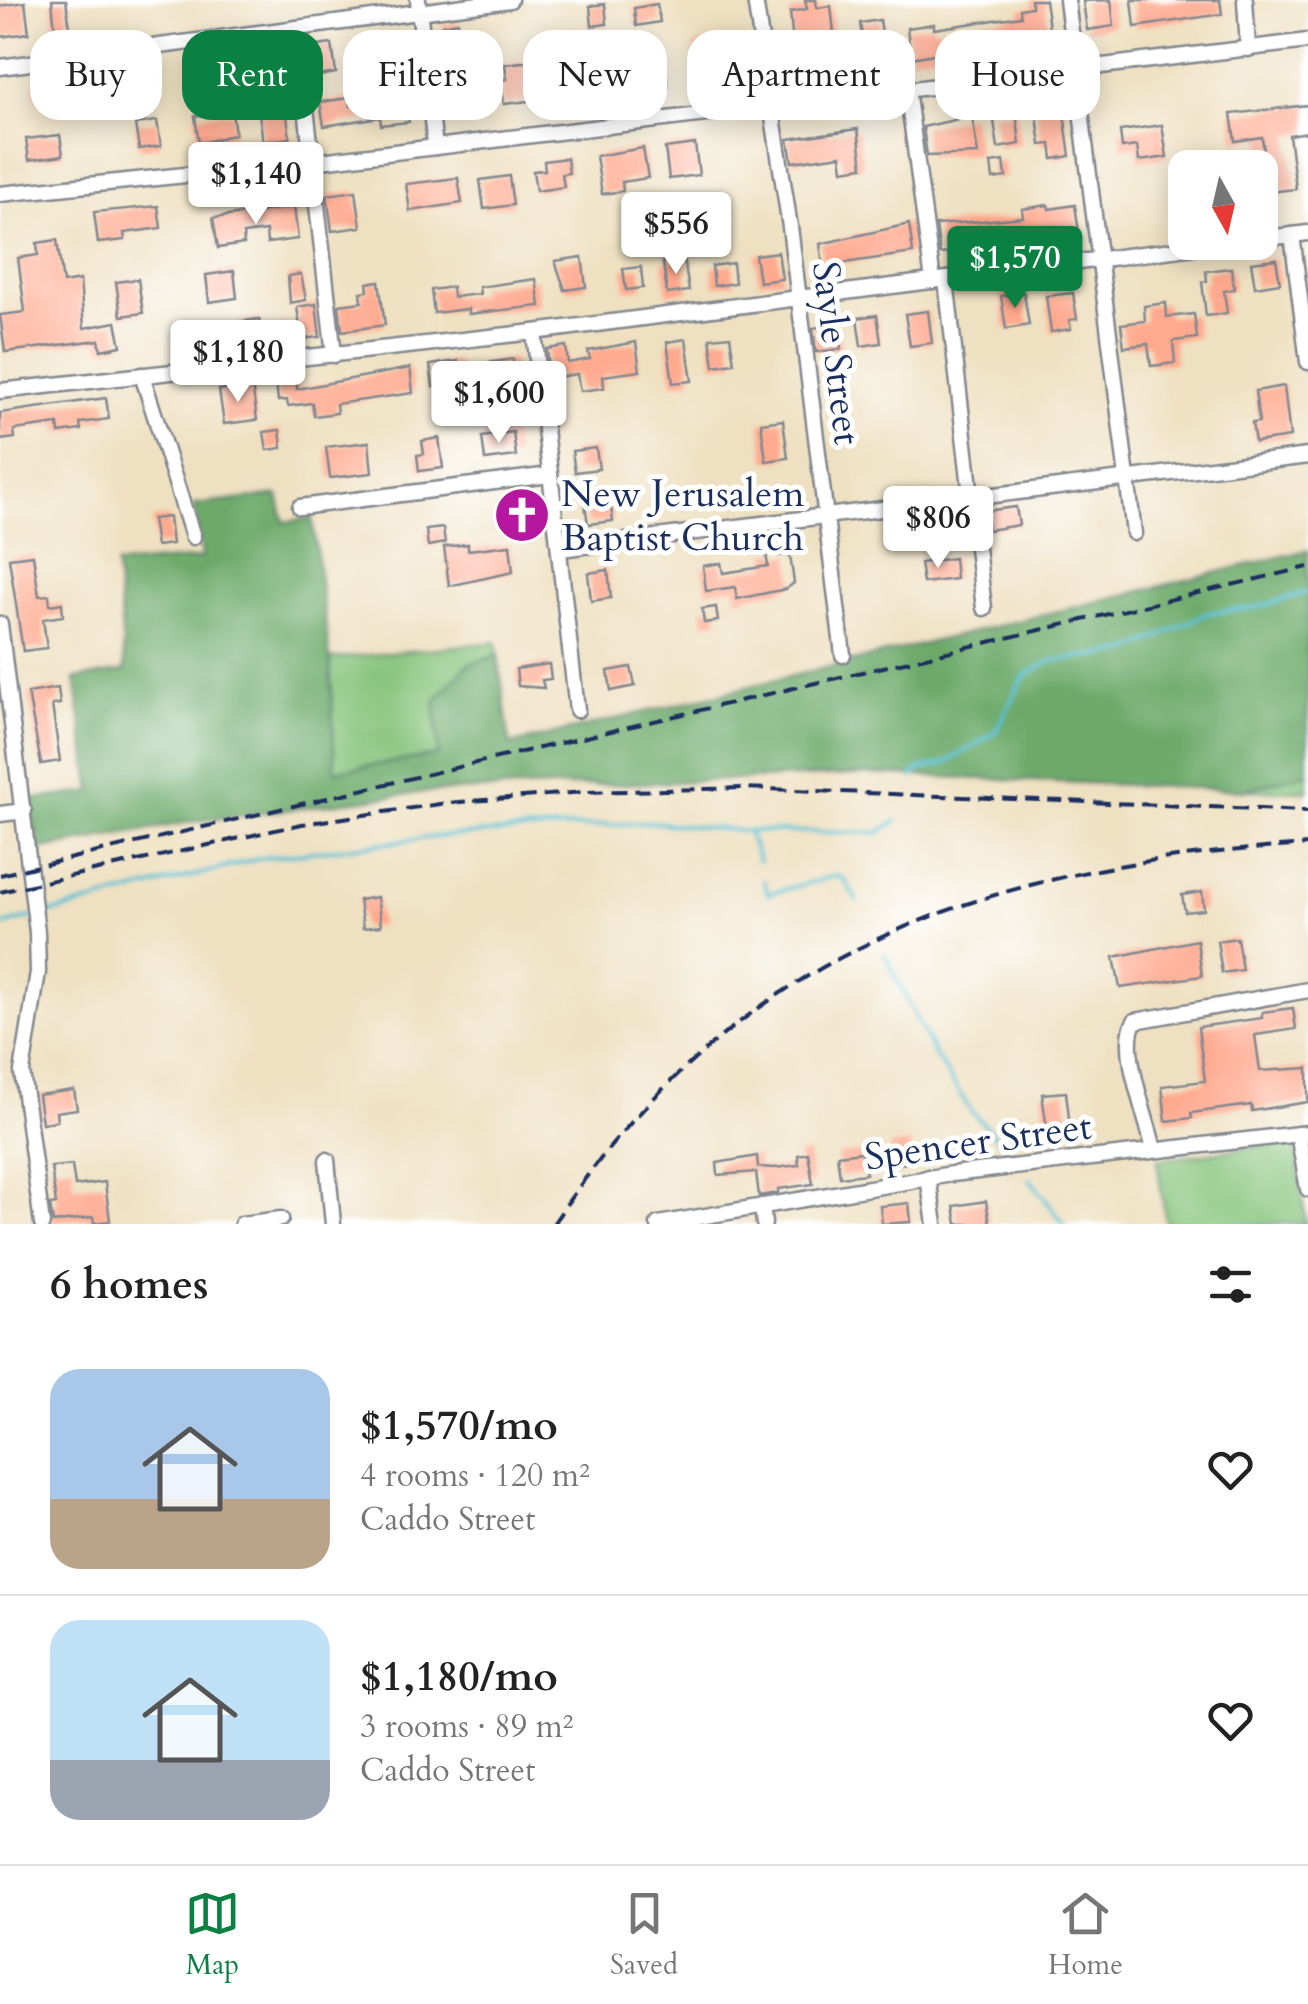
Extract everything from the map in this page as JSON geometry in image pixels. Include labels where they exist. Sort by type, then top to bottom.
[{"type":"street","points":[[0,67],[297,28],[419,6],[510,0]]},
{"type":"street","name":"Sayle Street","points":[[755,0],[759,30]]},
{"type":"street","points":[[1066,0],[1070,30]]},
{"type":"street","points":[[1244,0],[1248,48]]},
{"type":"street","points":[[419,6],[435,147]]},
{"type":"street","points":[[297,28],[334,356]]},
{"type":"street","points":[[1100,67],[1308,41]]},
{"type":"street","points":[[0,194],[312,162],[687,115]]},
{"type":"street","name":"Sayle Street","points":[[772,120],[843,654]]},
{"type":"street","points":[[912,120],[974,499],[984,608]]},
{"type":"street","points":[[1082,120],[1134,533]]},
{"type":"street","points":[[1300,234],[1308,362]]},
{"type":"street","points":[[0,391],[334,356],[1168,251]]},
{"type":"street","points":[[534,332],[577,710]]},
{"type":"street","points":[[142,376],[194,538]]},
{"type":"street","points":[[560,549],[1308,456]]},
{"type":"street","points":[[300,507],[550,475]]},
{"type":"street","points":[[0,624],[37,932],[38,972],[22,1072],[42,1224]]},
{"type":"street","points":[[0,814],[24,811]]},
{"type":"street","points":[[1154,1150],[1131,1057],[1129,1033],[1135,1021],[1308,990]]},
{"type":"street","points":[[1303,1133],[1308,1189]]},
{"type":"street","name":"Spencer Street","points":[[658,1224],[928,1178],[1303,1133]]},
{"type":"street","points":[[327,1160],[333,1224]]},
{"type":"street","points":[[928,1178],[934,1224]]},
{"type":"street","points":[[762,1206],[764,1224]]},
{"type":"street","points":[[242,1224],[281,1220]]},
{"type":"green space","points":[[278,495],[284,522],[312,518],[330,659],[335,771],[438,755],[435,701],[467,665],[498,655],[510,745],[1308,550],[1308,773],[1243,790],[874,774],[426,792],[190,822],[37,850],[31,799],[92,792],[75,679],[125,671],[116,565],[202,558],[194,505]]},
{"type":"green space","points":[[496,642],[498,655],[467,665],[438,755],[335,771],[330,659]]},
{"type":"green space","points":[[1308,773],[1308,791],[1243,790]]},
{"type":"green space","points":[[1295,1142],[1306,1224],[1166,1224],[1157,1160]]},
{"type":"building","points":[[52,0],[66,0],[70,28],[55,30]]},
{"type":"building","points":[[805,0],[816,0],[817,8],[831,6],[834,30],[792,30],[790,12],[807,9]]},
{"type":"building","points":[[1031,0],[1045,0],[1049,30],[935,30],[935,54],[915,57],[915,30],[907,28],[934,24],[934,29],[1021,16],[1020,9],[1032,7]]},
{"type":"building","points":[[1111,0],[1114,26],[1087,30],[1083,1]]},
{"type":"building","points":[[1132,0],[1220,0],[1222,14],[1135,27]]},
{"type":"building","points":[[25,2],[29,33],[0,37],[0,6]]},
{"type":"building","points":[[605,4],[607,24],[592,26],[590,6]]},
{"type":"building","points":[[657,4],[660,22],[636,26],[634,8]]},
{"type":"building","points":[[880,20],[882,30],[861,30],[860,23]]},
{"type":"building","points":[[458,22],[459,30],[443,30],[442,25]]},
{"type":"building","points":[[332,44],[336,73],[323,75],[323,45]]},
{"type":"building","points":[[523,62],[523,102],[504,104],[505,64]]},
{"type":"building","points":[[343,99],[343,120],[361,120],[324,126],[323,102]]},
{"type":"building","points":[[1308,105],[1308,132],[1289,135],[1296,189],[1278,191],[1278,150],[1264,150],[1262,137],[1235,141],[1231,114]]},
{"type":"building","points":[[196,120],[233,120],[235,134],[199,144]]},
{"type":"building","points":[[260,120],[288,120],[290,138],[263,142]]},
{"type":"building","points":[[380,120],[409,120],[409,122],[381,125]]},
{"type":"building","points":[[973,120],[978,154],[927,156],[923,127]]},
{"type":"building","points":[[994,120],[1017,120],[1020,144],[998,148]]},
{"type":"building","points":[[1038,120],[1065,120],[1070,156],[1053,159],[1051,144],[1041,145]]},
{"type":"building","points":[[157,121],[161,146],[139,149],[135,124]]},
{"type":"building","points":[[1162,125],[1167,157],[1139,161],[1137,146],[1122,148],[1120,131]]},
{"type":"building","points":[[858,129],[863,167],[843,170],[841,155],[792,162],[788,139]]},
{"type":"building","points":[[60,135],[63,155],[29,160],[26,139]]},
{"type":"building","points":[[695,144],[699,175],[669,179],[665,148]]},
{"type":"building","points":[[643,148],[648,178],[622,182],[623,191],[602,194],[596,156]]},
{"type":"building","points":[[567,158],[569,173],[562,174],[564,187],[536,191],[533,171],[545,170],[544,161]]},
{"type":"building","points":[[1004,161],[1006,177],[993,179],[991,163]]},
{"type":"building","points":[[509,176],[513,205],[484,209],[480,180]]},
{"type":"building","points":[[458,178],[462,203],[410,211],[406,184]]},
{"type":"building","points":[[356,191],[361,227],[332,231],[327,195]]},
{"type":"building","points":[[1048,205],[1049,209],[1075,205],[1079,232],[1044,237],[1045,243],[940,254],[936,225],[1023,217],[1022,209]]},
{"type":"building","points":[[158,206],[161,228],[124,233],[125,240],[98,243],[94,212]]},
{"type":"building","points":[[294,207],[298,239],[267,243],[266,231],[243,234],[244,244],[218,248],[213,218]]},
{"type":"building","points":[[909,224],[913,253],[823,266],[820,244]]},
{"type":"building","points":[[57,240],[63,283],[80,280],[84,328],[116,322],[121,346],[101,350],[99,340],[5,352],[0,315],[25,312],[18,258],[38,255],[37,243]]},
{"type":"building","points":[[778,252],[782,279],[759,282],[755,255]]},
{"type":"building","points":[[582,257],[586,287],[565,290],[555,261]]},
{"type":"building","points":[[684,259],[689,291],[667,294],[663,262]]},
{"type":"building","points":[[1276,260],[1280,283],[1255,287],[1251,262]]},
{"type":"building","points":[[733,263],[735,283],[714,286],[712,266]]},
{"type":"building","points":[[641,267],[643,288],[626,290],[623,269]]},
{"type":"building","points":[[1231,268],[1234,289],[1224,291],[1227,313],[1206,316],[1202,282],[1207,281],[1206,271]]},
{"type":"building","points":[[234,271],[237,298],[209,302],[206,275]]},
{"type":"building","points":[[301,274],[306,300],[290,303],[288,276]]},
{"type":"building","points":[[138,279],[143,313],[121,316],[116,282]]},
{"type":"building","points":[[536,279],[540,306],[468,314],[468,309],[434,313],[431,290],[452,287],[453,297],[480,294],[479,287]]},
{"type":"building","points":[[379,281],[385,325],[342,331],[339,305],[362,302],[361,292],[368,291],[367,283]]},
{"type":"building","points":[[1024,293],[1029,325],[1006,329],[1001,296]]},
{"type":"building","points":[[1073,293],[1077,319],[1069,320],[1071,329],[1051,332],[1046,296]]},
{"type":"building","points":[[1166,303],[1167,317],[1194,314],[1197,338],[1173,341],[1175,363],[1151,366],[1148,344],[1124,347],[1121,324],[1145,321],[1144,306]]},
{"type":"building","points":[[316,304],[320,337],[302,339],[297,307]]},
{"type":"building","points":[[928,311],[932,343],[910,346],[905,314]]},
{"type":"building","points":[[877,315],[881,343],[861,346],[857,318]]},
{"type":"building","points":[[259,319],[262,342],[242,344],[239,322]]},
{"type":"building","points":[[838,324],[841,349],[816,352],[813,328]]},
{"type":"building","points":[[730,336],[734,363],[714,366],[710,338]]},
{"type":"building","points":[[686,339],[692,381],[673,383],[667,342]]},
{"type":"building","points":[[636,342],[640,371],[603,376],[604,388],[580,391],[577,374],[557,377],[556,369],[549,370],[547,349],[566,346],[568,363],[590,359],[588,351]]},
{"type":"building","points":[[513,359],[519,409],[486,414],[479,364]]},
{"type":"building","points":[[458,361],[461,383],[433,387],[430,365]]},
{"type":"building","points":[[410,368],[413,393],[336,404],[337,413],[314,416],[312,403],[288,406],[287,400],[278,401],[276,382],[296,380],[297,389]]},
{"type":"building","points":[[252,385],[257,420],[224,424],[219,390]]},
{"type":"building","points":[[1284,386],[1290,437],[1255,442],[1252,423],[1259,422],[1255,391]]},
{"type":"building","points":[[106,398],[109,419],[80,423],[81,430],[59,433],[58,424],[14,430],[15,438],[0,440],[0,413]]},
{"type":"building","points":[[783,420],[788,458],[766,461],[761,423]]},
{"type":"building","points":[[280,430],[282,448],[267,450],[264,432]]},
{"type":"building","points":[[513,432],[516,456],[485,460],[482,437]]},
{"type":"building","points":[[439,438],[443,468],[419,471],[417,455],[424,454],[422,441]]},
{"type":"building","points":[[369,442],[372,473],[330,478],[326,447]]},
{"type":"building","points":[[596,448],[599,469],[575,472],[572,451]]},
{"type":"building","points":[[610,501],[613,521],[588,524],[585,505]]},
{"type":"building","points":[[1016,507],[1019,525],[988,530],[985,511]]},
{"type":"building","points":[[957,515],[960,534],[935,538],[932,519]]},
{"type":"building","points":[[169,517],[172,544],[156,546],[152,519]]},
{"type":"building","points":[[443,528],[445,543],[428,546],[426,530]]},
{"type":"building","points":[[468,544],[468,550],[510,545],[513,572],[449,586],[444,547]]},
{"type":"building","points":[[777,551],[778,556],[790,555],[794,583],[786,589],[737,599],[735,587],[706,591],[703,566],[721,563],[723,573],[768,566],[766,553]]},
{"type":"building","points":[[33,555],[39,596],[49,595],[50,605],[62,603],[63,616],[43,619],[47,648],[23,651],[9,558]]},
{"type":"building","points":[[954,558],[956,579],[923,583],[920,563]]},
{"type":"building","points":[[608,570],[611,598],[591,601],[588,573]]},
{"type":"building","points":[[716,607],[718,621],[704,623],[702,609]]},
{"type":"building","points":[[549,664],[551,679],[542,680],[544,688],[518,686],[516,669]]},
{"type":"building","points":[[631,667],[635,686],[611,691],[608,671]]},
{"type":"building","points":[[58,688],[60,704],[52,705],[60,761],[41,764],[28,693]]},
{"type":"building","points":[[1202,892],[1204,910],[1185,912],[1182,895]]},
{"type":"building","points":[[377,897],[381,926],[363,928],[359,900]]},
{"type":"building","points":[[1237,938],[1242,970],[1222,973],[1217,941]]},
{"type":"building","points":[[1197,940],[1202,976],[1120,988],[1114,957]]},
{"type":"building","points":[[1293,1008],[1296,1029],[1255,1035],[1260,1071],[1308,1068],[1308,1102],[1252,1111],[1251,1105],[1191,1113],[1192,1118],[1166,1121],[1162,1086],[1205,1081],[1198,1027],[1262,1018],[1262,1012]]},
{"type":"building","points":[[74,1090],[77,1109],[56,1112],[57,1121],[42,1123],[38,1095]]},
{"type":"building","points":[[1066,1092],[1070,1127],[1047,1129],[1042,1094]]},
{"type":"building","points":[[910,1143],[913,1162],[893,1165],[890,1146]]},
{"type":"building","points":[[862,1152],[866,1174],[840,1177],[837,1155]]},
{"type":"building","points":[[808,1153],[813,1184],[778,1189],[778,1193],[759,1196],[756,1172],[718,1175],[717,1163],[757,1156],[758,1167],[775,1168],[799,1165],[798,1155]]},
{"type":"building","points":[[72,1165],[75,1186],[105,1182],[110,1221],[94,1223],[93,1217],[53,1223],[50,1205],[56,1204],[51,1167]]},
{"type":"building","points":[[986,1201],[990,1224],[957,1224],[954,1206]]},
{"type":"building","points":[[909,1203],[911,1222],[882,1224],[880,1206]]},
{"type":"waterway","points":[[912,777],[920,769],[944,764],[995,733],[1024,676],[1051,661],[1129,651],[1208,613],[1258,607],[1308,592]]},
{"type":"waterway","points":[[42,915],[262,858],[435,837],[649,822],[743,831],[878,833],[897,821]]},
{"type":"waterway","points":[[748,832],[759,861]]},
{"type":"waterway","points":[[764,881],[768,894],[835,876],[844,879],[857,901]]},
{"type":"waterway","points":[[0,926],[32,917]]},
{"type":"waterway","points":[[884,953],[933,1052],[971,1111],[1014,1156]]},
{"type":"waterway","points":[[1030,1179],[1064,1224]]},
{"type":"railway","points":[[0,875],[1308,567]]},
{"type":"railway","points":[[0,892],[302,824],[447,803],[585,792],[744,788],[1308,811]]},
{"type":"railway","points":[[553,1224],[625,1129],[704,1051],[789,988],[881,938],[978,900],[1082,873],[1192,855],[1308,845]]},
{"type":"place","name":"New Jerusalem Baptist Church","points":[[522,515]]}]
